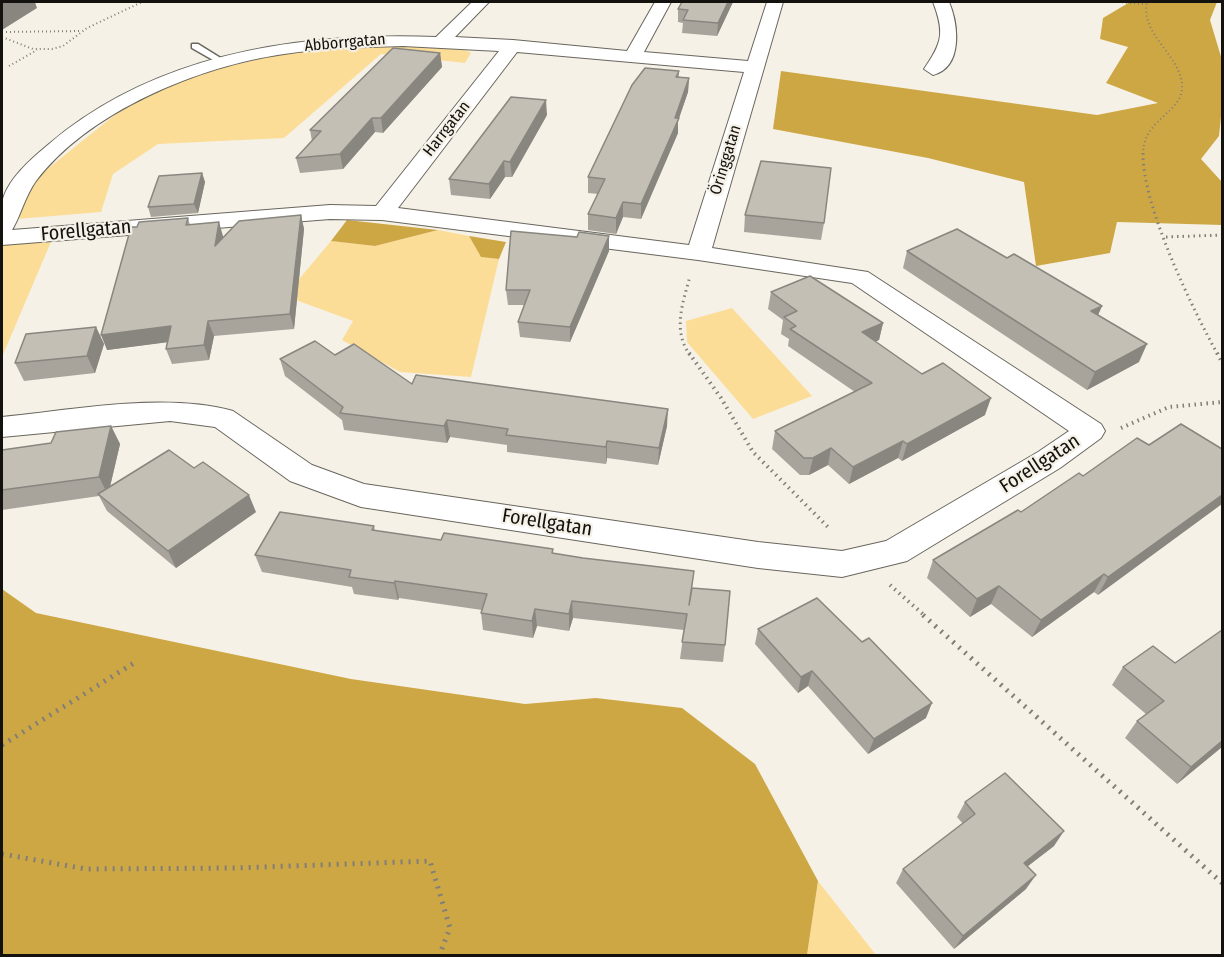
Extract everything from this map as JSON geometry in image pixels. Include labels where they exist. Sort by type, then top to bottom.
[{"type":"street","points":[[441,41],[481,2]]},
{"type":"street","points":[[633,57],[663,2]]},
{"type":"street","name":"Öringgatan","points":[[698,253],[775,2]]},
{"type":"street","points":[[933,69],[946,57],[950,23],[941,2]]},
{"type":"street","name":"Abborrgatan","points":[[2,227],[27,178],[81,126],[135,94],[194,70],[271,51],[337,41],[441,41],[513,45],[754,67]]},
{"type":"street","name":"Harrgatan","points":[[382,213],[513,45]]},
{"type":"street","name":"Forellgatan","points":[[2,238],[330,212],[382,213],[698,253],[859,277],[1090,431],[1049,460],[895,552],[842,564],[758,555],[361,495],[301,473],[223,418],[170,411],[2,427]]},
{"type":"lane","points":[[195,46],[223,62]]},
{"type":"path","points":[[9,66],[38,49],[63,45],[81,32],[142,2]]},
{"type":"path","points":[[179,2],[199,2]]},
{"type":"path","points":[[1118,2],[1146,3],[1147,21],[1178,71],[1182,83],[1176,102],[1148,132],[1143,143],[1147,184],[1191,303],[1222,362]]},
{"type":"path","points":[[2,32],[81,32]]},
{"type":"path","points":[[2,37],[38,49]]},
{"type":"path","points":[[1166,237],[1222,235]]},
{"type":"path","points":[[698,253],[680,313],[679,330],[684,347],[721,398],[753,452],[861,560],[1222,883]]},
{"type":"path","points":[[1090,431],[1121,428],[1169,407],[1222,402]]},
{"type":"path","points":[[2,745],[134,663]]},
{"type":"path","points":[[2,854],[86,868],[235,868],[430,861],[450,928],[439,956]]},
{"type":"shaded area","points":[[1130,2],[1217,2],[1210,20],[1222,60],[1222,107],[1219,136],[1201,159],[1222,182],[1222,225],[1117,222],[1110,253],[1036,266],[1024,182],[928,158],[773,129],[781,71],[1097,115],[1158,103],[1106,83],[1128,47],[1100,39],[1103,18]]},
{"type":"shaded area","points":[[391,45],[461,48],[471,53],[465,63],[381,54],[284,138],[158,144],[113,174],[101,212],[17,219],[31,182],[136,98],[204,72],[277,55],[330,47]]},
{"type":"shaded area","points":[[347,220],[438,230],[375,246],[331,241]]},
{"type":"shaded area","points":[[438,230],[469,236],[481,257],[499,259],[471,377],[400,372],[342,340],[353,321],[285,296],[331,241],[375,246]]},
{"type":"shaded area","points":[[469,236],[506,242],[499,259],[481,257]]},
{"type":"shaded area","points":[[53,237],[2,357],[2,245],[17,240]]},
{"type":"shaded area","points":[[732,308],[812,396],[753,419],[687,342],[686,321]]},
{"type":"shaded area","points":[[2,589],[36,613],[351,679],[525,704],[596,698],[682,708],[755,764],[818,881],[807,955],[2,955]]},
{"type":"shaded area","points":[[818,881],[876,955],[807,955]]},
{"type":"building","points":[[682,2],[728,2],[718,23],[683,20],[688,10],[678,9]]},
{"type":"building","points":[[393,48],[440,53],[381,118],[372,118],[340,154],[296,158],[321,131],[310,130]]},
{"type":"building","points":[[645,68],[679,71],[676,77],[689,78],[675,118],[679,118],[641,204],[623,202],[616,218],[588,214],[605,179],[588,177],[632,85]]},
{"type":"building","points":[[511,97],[546,100],[510,162],[504,161],[489,184],[449,179]]},
{"type":"building","points":[[761,161],[831,168],[824,223],[745,215]]},
{"type":"building","points":[[202,173],[194,204],[148,207],[159,176]]},
{"type":"building","points":[[301,215],[290,314],[208,321],[204,345],[166,349],[171,326],[101,335],[131,227],[137,227],[139,222],[188,218],[186,225],[219,222],[215,246],[239,221]]},
{"type":"building","points":[[957,229],[1007,258],[1014,254],[1102,306],[1091,311],[1147,344],[1095,372],[907,251]]},
{"type":"building","points":[[511,231],[577,237],[579,232],[609,236],[570,327],[518,322],[530,290],[506,290]]},
{"type":"building","points":[[810,276],[883,323],[862,332],[922,374],[943,363],[991,398],[907,444],[903,441],[853,467],[831,448],[813,458],[804,458],[775,431],[872,383],[790,329],[796,326],[784,317],[797,311],[771,292]]},
{"type":"building","points":[[96,327],[87,356],[15,363],[26,334]]},
{"type":"building","points":[[315,341],[335,355],[354,344],[412,384],[416,375],[668,409],[659,448],[607,441],[606,447],[506,435],[508,429],[447,420],[444,426],[340,413],[343,407],[280,359]]},
{"type":"building","points":[[1181,424],[1222,449],[1222,495],[1108,577],[1104,574],[1041,620],[999,586],[977,599],[933,560],[1018,510],[1021,512],[1079,473],[1083,476],[1137,438],[1149,445]]},
{"type":"building","points":[[111,426],[99,477],[2,490],[2,450],[51,443],[56,432]]},
{"type":"building","points":[[169,450],[194,468],[203,462],[249,495],[168,551],[98,494]]},
{"type":"building","points":[[280,512],[374,526],[372,530],[441,540],[444,533],[553,549],[552,553],[583,558],[694,571],[689,605],[692,588],[730,591],[725,645],[682,642],[687,614],[572,601],[569,614],[535,609],[532,621],[481,613],[487,594],[349,577],[351,570],[255,555]]},
{"type":"building","points":[[817,598],[862,642],[869,638],[932,703],[874,739],[812,671],[801,677],[758,629]]},
{"type":"building","points":[[1222,630],[1222,741],[1191,767],[1137,721],[1164,701],[1123,667],[1153,646],[1175,663]]},
{"type":"building","points":[[1005,773],[1064,831],[1024,863],[1036,875],[963,936],[903,869],[975,814],[965,802]]}]
